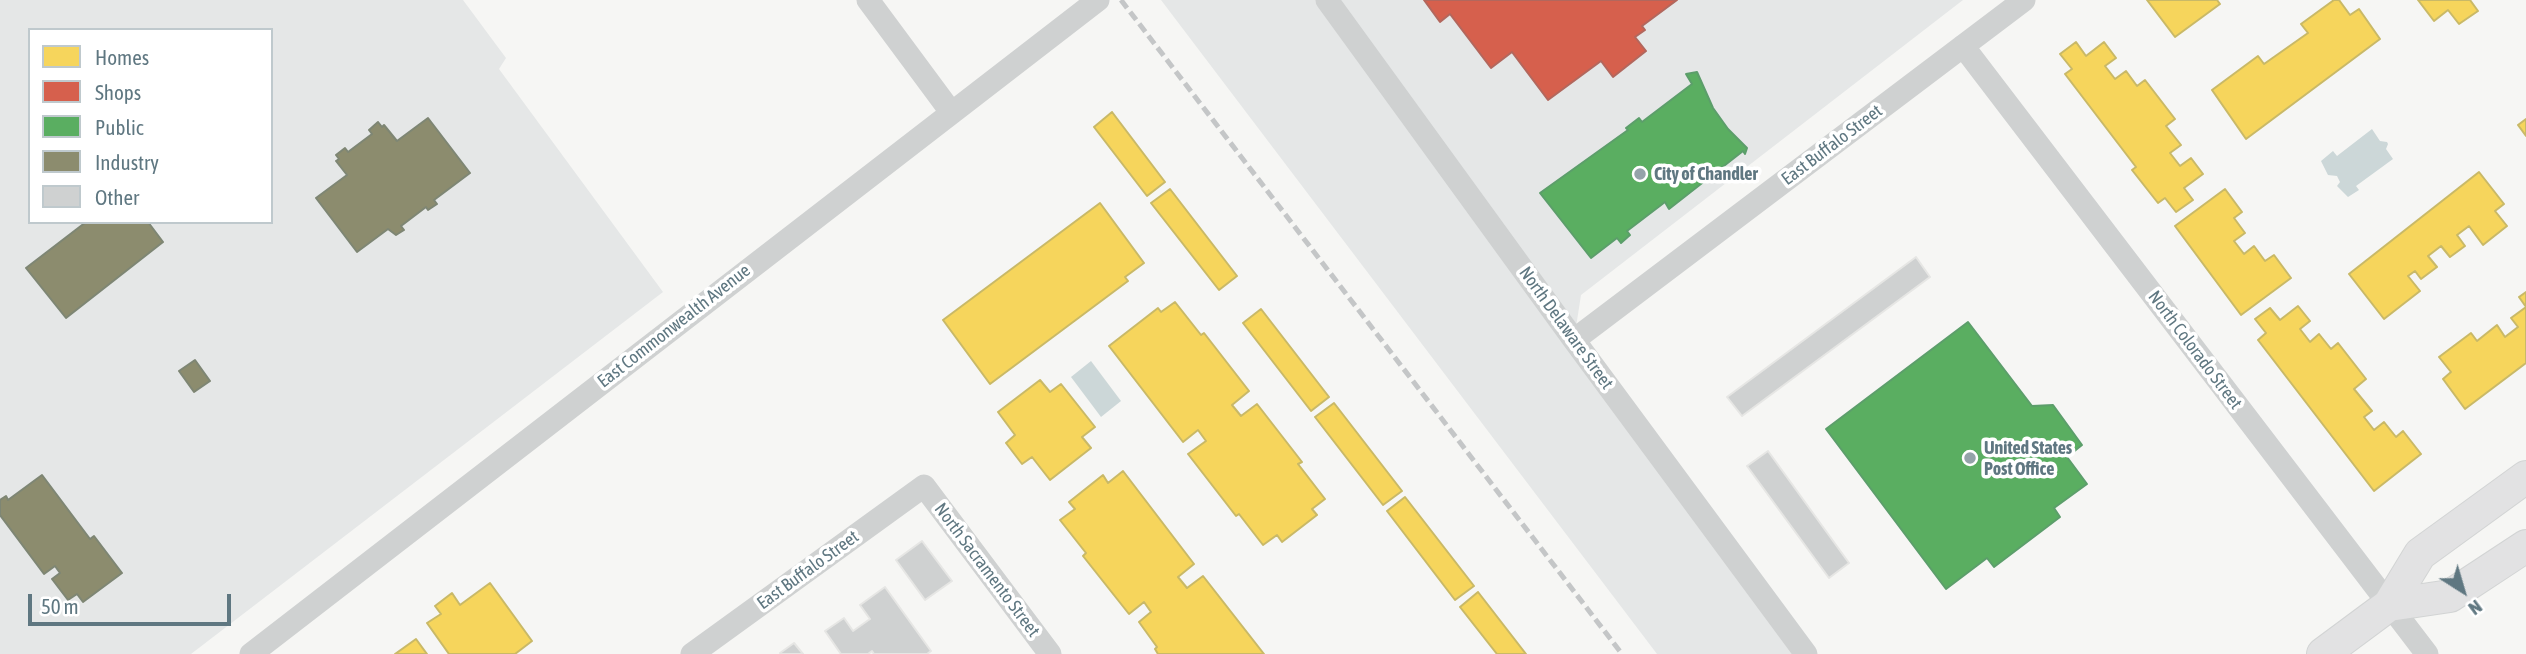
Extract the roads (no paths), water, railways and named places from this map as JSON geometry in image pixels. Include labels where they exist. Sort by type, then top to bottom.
[{"type":"main road","points":[[2323,654],[2389,605],[2420,554],[2526,477]]},
{"type":"main road","points":[[2389,605],[2450,596],[2526,546]]},
{"type":"street","points":[[868,0],[951,112]]},
{"type":"street","name":"East Commonwealth Avenue","points":[[251,654],[1098,0]]},
{"type":"street","name":"North Delaware Street","points":[[1327,0],[1806,654]]},
{"type":"street","name":"East Buffalo Street","points":[[1574,340],[2024,0]]},
{"type":"street","name":"North Colorado Street","points":[[1963,46],[2427,654]]},
{"type":"street","name":"East Buffalo Street","points":[[692,654],[924,486]]},
{"type":"street","name":"North Sacramento Street","points":[[924,486],[1050,654]]},
{"type":"railway","points":[[1121,0],[1622,654]]},
{"type":"place","name":"City of Chandler","points":[[1640,174]]},
{"type":"place","name":"United States Post Office","points":[[1970,458]]}]
